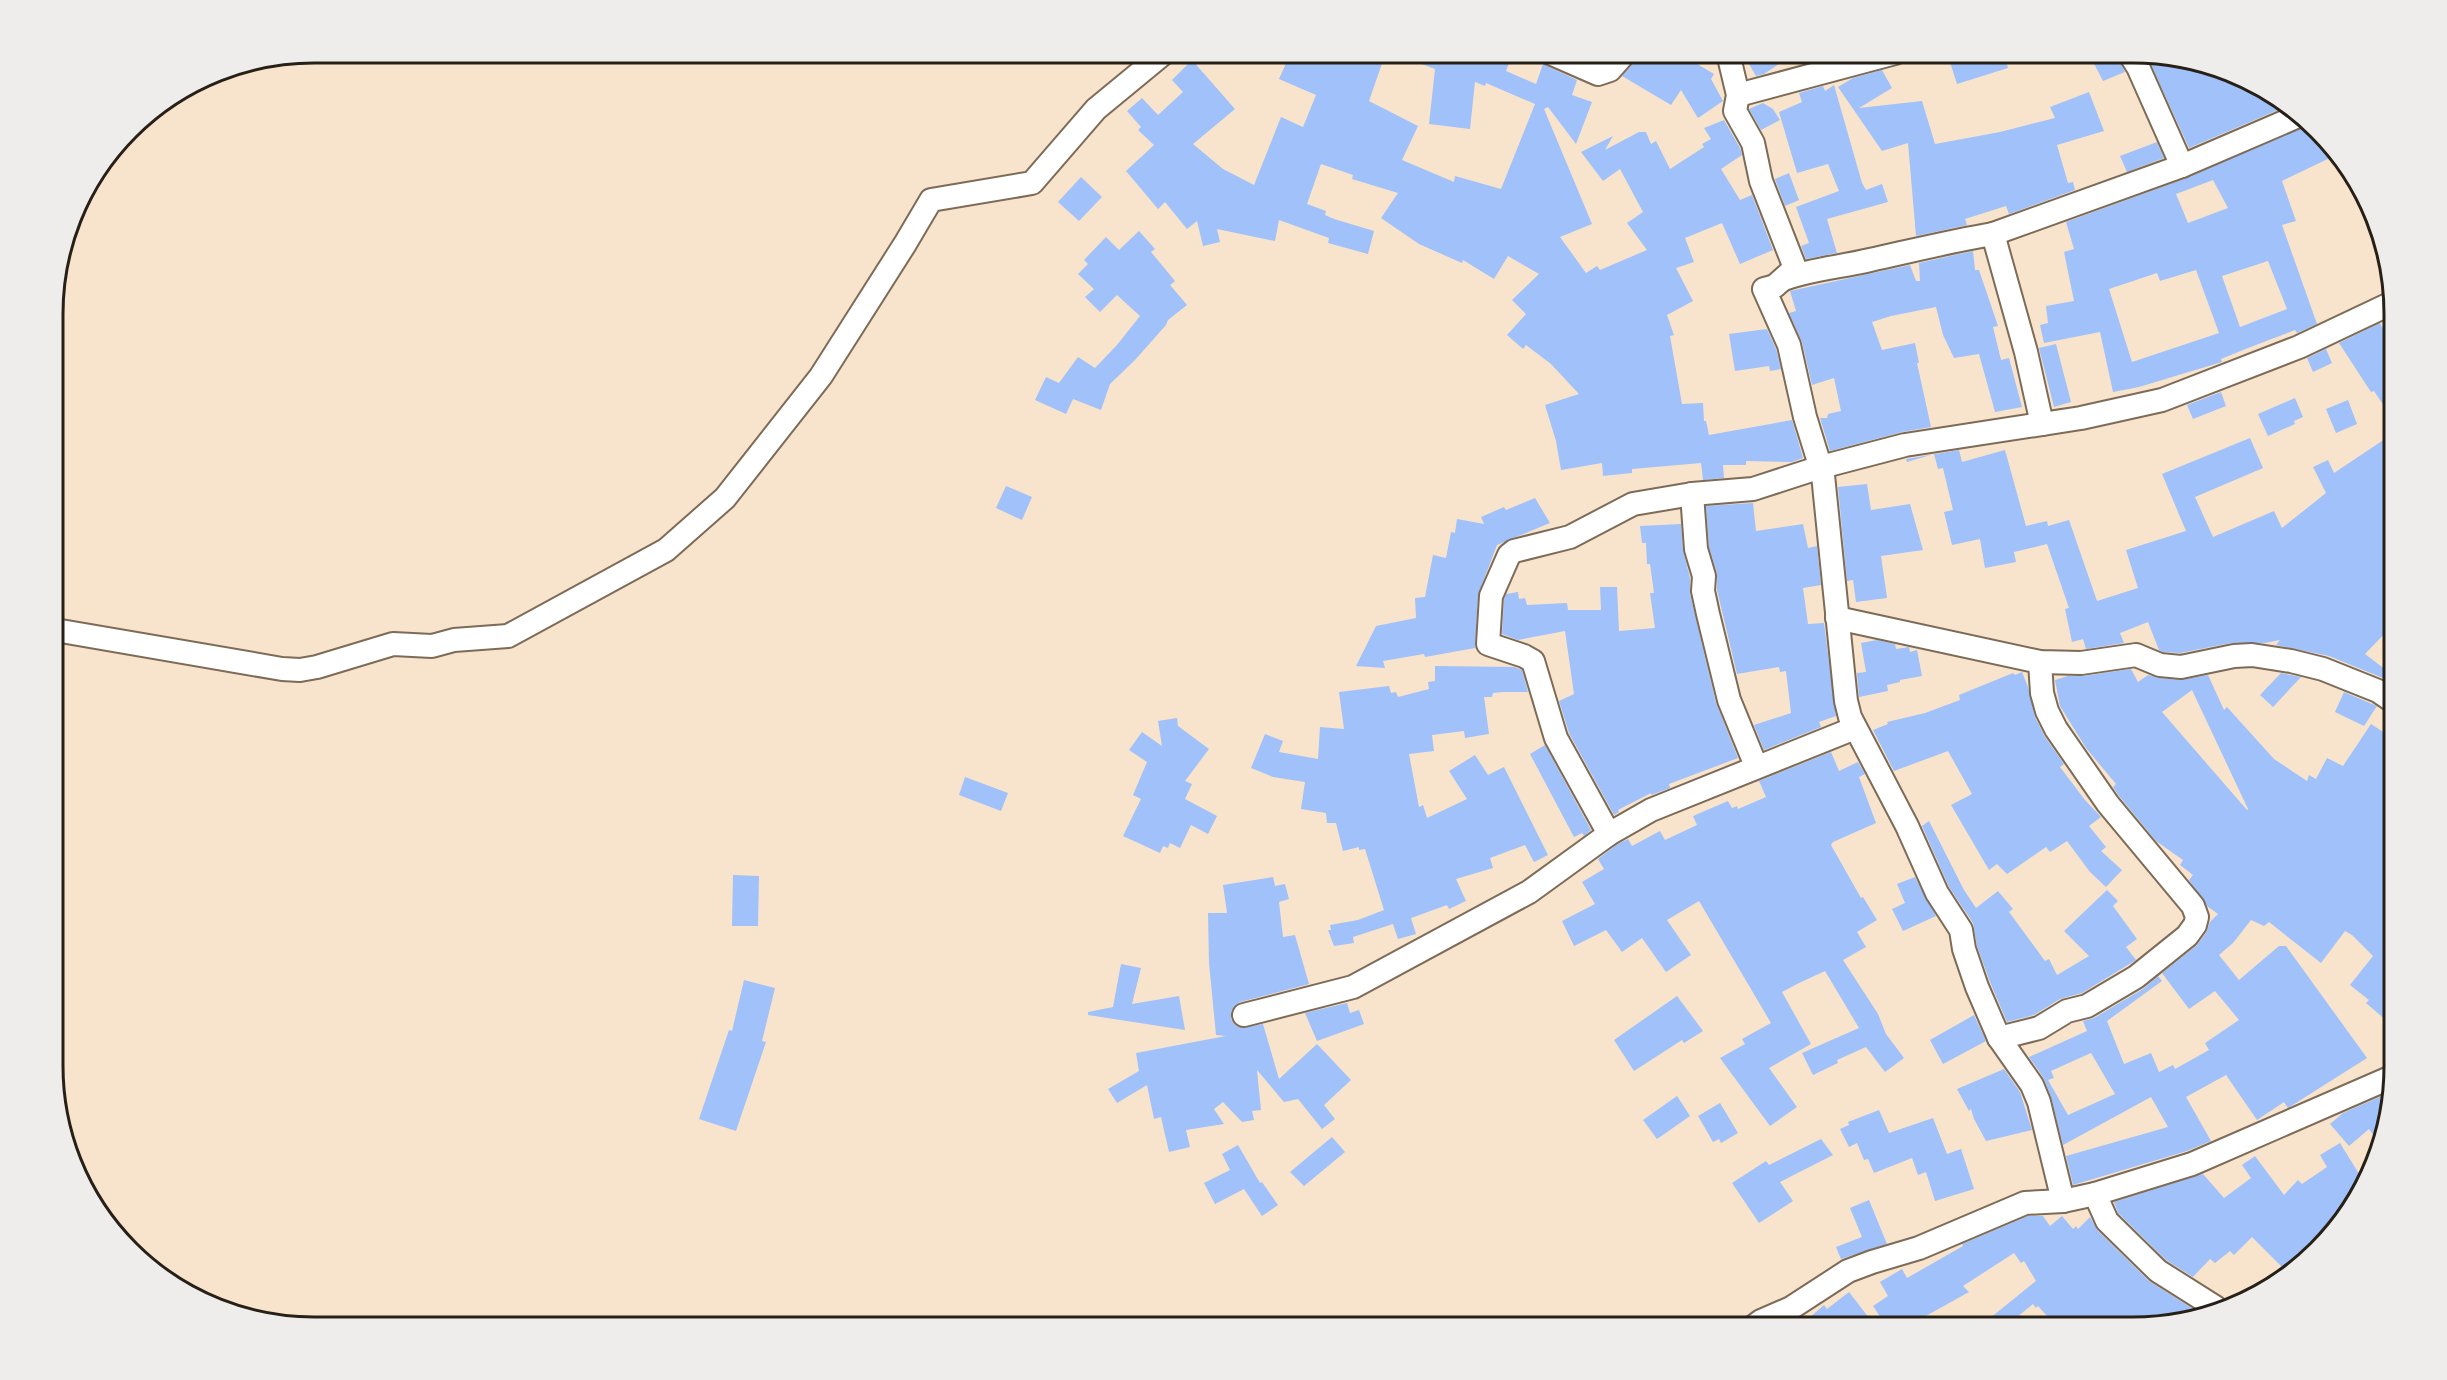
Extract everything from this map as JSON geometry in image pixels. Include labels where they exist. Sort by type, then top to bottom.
[{"type":"street","points":[[63,631],[282,669],[300,670],[393,644],[432,646],[454,640],[508,636],[666,550],[725,498],[821,376],[931,200],[1032,183],[1096,109],[1151,63]]},
{"type":"street","points":[[1574,63],[1598,74],[1610,70],[1615,63]]},
{"type":"street","points":[[1731,63],[1738,95],[1735,111],[1753,143],[1761,181],[1795,268],[1775,286],[1764,289],[1789,345],[1805,417],[1823,475],[1846,701],[1855,728],[1907,826],[1937,893],[1961,930],[1964,949],[1977,987],[1999,1038],[2032,1085],[2039,1102],[2063,1201]]},
{"type":"street","points":[[1738,95],[1855,63]]},
{"type":"street","points":[[2136,63],[2182,166]]},
{"type":"street","points":[[1784,279],[1804,272],[1869,261],[1940,243],[1993,234],[2182,166],[2291,119]]},
{"type":"street","points":[[1993,234],[2026,352],[2042,424]]},
{"type":"street","points":[[1609,834],[1556,738],[1533,661],[1488,644],[1491,596],[1509,555],[1514,551],[1570,537],[1633,504],[1692,494],[1753,489],[1821,467],[1905,445],[2081,418],[2162,400],[2300,347],[2384,307]]},
{"type":"street","points":[[1692,494],[1696,549],[1704,576],[1703,591],[1708,614],[1729,700],[1756,766]]},
{"type":"street","points":[[1837,618],[2040,662],[2081,663],[2136,655],[2160,665],[2181,667],[2234,656],[2252,655],[2323,669],[2384,695]]},
{"type":"street","points":[[1999,1038],[2039,1028],[2067,1011],[2087,1006],[2127,982],[2187,936],[2195,925],[2197,916],[2193,906],[2108,804],[2056,729],[2047,711],[2042,693],[2040,662]]},
{"type":"street","points":[[1244,1015],[1353,987],[1529,891],[1609,834],[1651,810],[1855,728]]},
{"type":"street","points":[[1775,1317],[1848,1271],[1919,1248],[2025,1203],[2063,1201],[2095,1194],[2192,1164],[2383,1081]]},
{"type":"street","points":[[2095,1194],[2108,1221],[2158,1271],[2211,1305]]},
{"type":"building","points":[[1189,63],[1195,63],[1235,109],[1193,144],[1223,169],[1254,185],[1281,117],[1303,127],[1316,95],[1279,79],[1286,63],[1382,63],[1369,101],[1418,126],[1402,160],[1454,182],[1455,176],[1501,189],[1535,104],[1486,83],[1485,86],[1475,82],[1470,129],[1429,124],[1435,69],[1419,63],[1509,63],[1506,71],[1536,84],[1543,64],[1577,80],[1572,95],[1592,102],[1576,144],[1548,107],[1544,109],[1592,224],[1560,237],[1586,273],[1597,266],[1600,270],[1647,250],[1627,223],[1643,212],[1620,169],[1603,181],[1581,152],[1613,136],[1605,150],[1639,132],[1646,132],[1651,144],[1656,141],[1670,169],[1704,147],[1702,144],[1711,139],[1704,128],[1724,120],[1742,155],[1721,169],[1740,200],[1752,195],[1773,250],[1740,264],[1722,223],[1685,238],[1694,262],[1676,268],[1693,301],[1667,315],[1674,335],[1670,336],[1682,404],[1703,403],[1704,421],[1706,421],[1709,435],[1792,420],[1803,458],[1792,462],[1746,461],[1746,465],[1723,465],[1724,478],[1703,480],[1701,463],[1632,469],[1632,473],[1603,476],[1602,463],[1561,470],[1556,441],[1545,405],[1579,394],[1551,364],[1526,345],[1523,349],[1507,335],[1526,314],[1512,300],[1539,274],[1508,256],[1494,279],[1463,260],[1462,263],[1419,244],[1381,218],[1398,193],[1352,179],[1353,175],[1321,164],[1307,204],[1326,211],[1325,215],[1334,219],[1374,231],[1368,254],[1328,243],[1329,238],[1279,220],[1275,241],[1217,229],[1220,242],[1203,246],[1197,221],[1187,229],[1165,202],[1158,209],[1126,171],[1154,145],[1138,130],[1141,127],[1127,111],[1142,98],[1158,115],[1183,92],[1172,80]]},
{"type":"building","points":[[1633,63],[1696,63],[1714,74],[1711,79],[1723,101],[1698,118],[1681,90],[1671,105],[1622,76]]},
{"type":"building","points":[[1748,63],[1780,63],[1764,74],[1756,76]]},
{"type":"building","points":[[1950,63],[2006,63],[2008,68],[1957,84]]},
{"type":"building","points":[[2094,63],[2121,63],[2125,72],[2103,81]]},
{"type":"building","points":[[2151,64],[2182,68],[2214,76],[2244,89],[2279,110],[2189,148]]},
{"type":"building","points":[[1882,70],[1892,88],[1859,108],[1922,101],[1935,144],[2000,132],[2055,118],[2050,107],[2089,92],[2104,131],[2057,145],[2068,183],[2073,182],[2075,190],[2009,214],[2006,206],[1965,219],[1967,225],[1916,236],[1908,143],[1882,151],[1838,87],[1853,78]]},
{"type":"building","points":[[1834,85],[1862,183],[1866,190],[1882,184],[1888,202],[1827,219],[1837,253],[1806,259],[1801,246],[1809,243],[1796,207],[1839,191],[1828,164],[1797,173],[1779,112],[1802,102],[1799,93],[1823,86],[1825,91]]},
{"type":"building","points":[[1763,103],[1773,109],[1780,120],[1761,130],[1749,109]]},
{"type":"building","points":[[2302,127],[2330,158],[2282,181],[2296,221],[2282,225],[2317,324],[2297,333],[2295,330],[2248,348],[2221,359],[2222,362],[2139,387],[2113,392],[2100,332],[2044,343],[2040,325],[2048,323],[2046,306],[2074,301],[2064,252],[2074,249],[2066,222],[2187,178]],"holes":[[[2213,180],[2228,208],[2188,223],[2176,194]],[[2268,261],[2287,309],[2240,327],[2222,276]],[[2196,270],[2219,333],[2132,362],[2109,289],[2157,273],[2160,281]]]},
{"type":"building","points":[[2157,142],[2164,158],[2127,172],[2120,156]]},
{"type":"building","points":[[1789,173],[1799,200],[1785,206],[1775,179]]},
{"type":"building","points":[[1081,177],[1102,197],[1079,221],[1058,202]]},
{"type":"building","points":[[1139,231],[1155,249],[1151,252],[1175,281],[1170,285],[1187,305],[1168,320],[1135,360],[1110,384],[1101,410],[1073,399],[1066,414],[1035,400],[1046,377],[1059,383],[1078,357],[1095,368],[1140,316],[1117,295],[1100,312],[1085,297],[1094,289],[1078,274],[1088,264],[1084,260],[1106,237],[1119,250]]},
{"type":"building","points":[[1973,251],[1975,270],[1979,270],[1998,326],[1993,327],[2001,360],[2009,358],[2022,407],[1995,412],[1979,354],[1954,358],[1943,335],[1936,307],[1891,316],[1872,322],[1882,350],[1915,343],[1931,427],[1902,432],[1830,451],[1820,418],[1827,418],[1828,414],[1841,411],[1834,378],[1812,385],[1802,342],[1789,313],[1796,311],[1790,291],[1910,265],[1916,281],[1920,281],[1919,263]]},
{"type":"building","points":[[2380,323],[2384,331],[2384,406],[2374,391],[2371,392],[2339,343]]},
{"type":"building","points":[[1767,329],[1776,349],[1781,369],[1770,371],[1769,366],[1735,371],[1729,334]]},
{"type":"building","points":[[2056,344],[2071,402],[2054,407],[2039,348]]},
{"type":"building","points":[[2326,349],[2332,363],[2313,372],[2307,358]]},
{"type":"building","points":[[2221,392],[2226,406],[2193,419],[2187,405]]},
{"type":"building","points":[[2295,398],[2303,417],[2294,421],[2295,424],[2268,436],[2258,414]]},
{"type":"building","points":[[2348,400],[2357,424],[2336,433],[2326,409]]},
{"type":"building","points":[[2250,438],[2263,468],[2195,497],[2213,537],[2274,511],[2282,528],[2326,493],[2313,467],[2328,460],[2334,473],[2384,440],[2384,634],[2365,654],[2384,668],[2384,679],[2329,656],[2276,645],[2280,640],[2265,643],[2231,643],[2180,653],[2163,652],[2159,650],[2148,622],[2120,633],[2124,643],[2086,649],[2083,639],[2072,642],[2065,609],[2069,608],[2047,544],[2014,552],[2016,562],[1985,568],[1980,539],[1952,545],[1944,512],[1953,510],[1943,468],[1938,469],[1934,454],[1959,450],[1962,462],[2005,450],[2026,526],[2047,521],[2048,526],[2069,520],[2097,601],[2138,588],[2126,550],[2186,531],[2162,474]]},
{"type":"building","points":[[1932,455],[1907,462],[1906,459]]},
{"type":"building","points":[[1867,484],[1871,510],[1910,504],[1923,550],[1881,556],[1887,598],[1856,602],[1853,580],[1847,581],[1838,487]]},
{"type":"building","points":[[1006,486],[1032,497],[1022,520],[996,508]]},
{"type":"building","points":[[1535,498],[1550,523],[1497,545],[1478,595],[1475,648],[1425,657],[1424,654],[1383,661],[1385,668],[1356,666],[1376,626],[1416,618],[1415,598],[1425,597],[1433,555],[1446,558],[1451,532],[1455,533],[1457,519],[1484,524],[1481,517]]},
{"type":"building","points":[[1753,503],[1756,531],[1803,524],[1808,548],[1817,546],[1821,585],[1803,588],[1808,624],[1824,623],[1836,716],[1819,722],[1821,727],[1764,750],[1754,725],[1791,713],[1786,671],[1780,672],[1779,667],[1737,674],[1717,590],[1717,573],[1709,547],[1706,506]]},
{"type":"building","points":[[1681,524],[1683,550],[1690,578],[1690,594],[1716,703],[1738,758],[1669,784],[1670,788],[1651,795],[1651,793],[1618,810],[1619,812],[1614,815],[1569,733],[1559,701],[1574,694],[1565,631],[1518,640],[1502,634],[1504,599],[1506,594],[1518,592],[1519,599],[1525,598],[1527,605],[1567,603],[1568,610],[1601,610],[1600,587],[1617,587],[1619,631],[1655,628],[1650,593],[1654,593],[1650,564],[1647,564],[1646,543],[1642,543],[1640,526]]},
{"type":"building","points":[[1877,640],[1895,644],[1896,649],[1909,647],[1910,652],[1917,650],[1922,676],[1887,685],[1888,691],[1859,697],[1857,673],[1866,672],[1861,643]]},
{"type":"building","points":[[1435,666],[1514,667],[1522,670],[1528,692],[1493,693],[1492,697],[1484,697],[1489,734],[1465,738],[1464,731],[1432,735],[1434,751],[1409,754],[1419,807],[1423,805],[1427,818],[1467,799],[1449,771],[1475,755],[1488,775],[1504,767],[1548,855],[1534,862],[1525,845],[1490,858],[1493,868],[1456,879],[1466,901],[1449,909],[1447,905],[1411,918],[1416,934],[1398,939],[1393,924],[1353,937],[1354,943],[1334,946],[1328,930],[1331,930],[1330,925],[1358,920],[1384,910],[1365,849],[1359,850],[1359,847],[1343,851],[1336,823],[1327,823],[1326,813],[1301,809],[1305,782],[1273,777],[1251,768],[1265,734],[1283,741],[1279,752],[1318,759],[1320,727],[1344,729],[1339,692],[1389,686],[1391,693],[1396,692],[1398,697],[1429,689],[1428,682],[1435,681]]},
{"type":"building","points":[[2131,669],[2138,682],[2148,675],[2180,680],[2208,675],[2224,710],[2227,707],[2274,759],[2307,781],[2309,775],[2316,779],[2327,758],[2343,766],[2371,724],[2384,732],[2384,1018],[2366,1003],[2369,1000],[2350,985],[2373,956],[2345,931],[2321,963],[2269,922],[2264,926],[2251,920],[2233,943],[2219,955],[2239,980],[2279,946],[2286,946],[2367,1058],[2288,1108],[2284,1102],[2257,1120],[2226,1075],[2186,1097],[2211,1141],[2187,1151],[2073,1185],[2066,1156],[2168,1127],[2151,1097],[2063,1145],[2051,1097],[2043,1077],[2029,1057],[2087,1031],[2083,1021],[2094,1018],[2143,989],[2158,976],[2162,981],[2107,1021],[2124,1064],[2151,1053],[2159,1072],[2173,1065],[2175,1069],[2209,1050],[2205,1043],[2239,1020],[2215,991],[2189,1009],[2162,973],[2196,946],[2206,933],[2210,922],[2218,914],[2207,906],[2189,880],[2193,875],[2180,865],[2183,860],[2156,841],[2119,796],[2113,787],[2116,784],[2086,748],[2060,706],[2055,680],[2068,676]],"holes":[[[2192,690],[2248,809],[2162,712]],[[2091,1053],[2115,1094],[2068,1115],[2048,1080],[2054,1078],[2051,1071]]]},
{"type":"building","points":[[2022,672],[2035,717],[2045,737],[2064,764],[2060,767],[2101,817],[2089,826],[2106,847],[2101,851],[2122,870],[2106,887],[2090,872],[2067,841],[2050,852],[2046,847],[2007,874],[1997,864],[1989,870],[1951,805],[1972,794],[1948,751],[1894,771],[1873,730],[1888,724],[1887,722],[1925,713],[1960,700],[1959,695],[2013,673],[2015,675]]},
{"type":"building","points":[[2281,673],[2301,677],[2273,707],[2260,695]]},
{"type":"building","points":[[2344,692],[2377,706],[2364,726],[2335,712]]},
{"type":"building","points":[[1177,718],[1178,726],[1209,749],[1185,781],[1192,784],[1185,799],[1217,816],[1208,834],[1191,825],[1180,848],[1170,843],[1168,848],[1163,846],[1160,853],[1123,836],[1141,799],[1133,795],[1147,762],[1129,750],[1142,732],[1162,746],[1158,721]]},
{"type":"building","points":[[1545,745],[1591,830],[1584,836],[1582,833],[1574,837],[1530,754]]},
{"type":"building","points":[[1831,752],[1839,771],[1858,762],[1865,774],[1859,777],[1876,823],[1833,842],[1831,845],[1861,898],[1863,897],[1877,920],[1857,932],[1866,947],[1843,960],[1878,1014],[1886,1034],[1904,1058],[1885,1072],[1866,1047],[1837,1060],[1838,1063],[1813,1075],[1802,1053],[1859,1028],[1825,971],[1799,983],[1782,992],[1811,1044],[1769,1068],[1797,1107],[1770,1126],[1720,1058],[1745,1044],[1742,1039],[1771,1023],[1699,901],[1667,920],[1691,955],[1666,972],[1642,938],[1622,952],[1606,930],[1574,946],[1562,921],[1595,904],[1582,882],[1604,869],[1598,859],[1616,845],[1628,839],[1632,846],[1660,831],[1665,840],[1697,825],[1693,816],[1728,801],[1732,808],[1737,806],[1738,809],[1766,797],[1759,781]]},
{"type":"building","points":[[965,777],[1008,793],[1001,811],[959,795]]},
{"type":"building","points":[[1929,821],[1964,890],[1976,908],[1998,891],[2013,909],[2009,912],[2045,961],[2049,959],[2057,975],[2089,956],[2064,931],[2107,890],[2118,901],[2113,906],[2137,939],[2126,947],[2136,960],[2082,993],[2060,999],[2034,1015],[2007,1022],[1977,946],[1973,923],[1949,887],[1922,826]]},
{"type":"building","points":[[733,875],[759,876],[758,926],[732,926]]},
{"type":"building","points":[[1273,877],[1275,886],[1285,884],[1289,899],[1279,902],[1283,937],[1295,935],[1309,984],[1240,1002],[1231,1011],[1231,1019],[1241,1028],[1263,1024],[1279,1079],[1317,1044],[1351,1080],[1324,1105],[1335,1119],[1322,1129],[1298,1099],[1284,1102],[1257,1070],[1261,1110],[1252,1111],[1254,1120],[1242,1122],[1223,1102],[1214,1109],[1224,1124],[1186,1130],[1190,1147],[1169,1152],[1161,1117],[1154,1119],[1147,1085],[1117,1103],[1108,1089],[1139,1071],[1136,1053],[1226,1036],[1216,1035],[1209,963],[1208,913],[1227,913],[1223,885]]},
{"type":"building","points":[[1915,877],[1936,916],[1903,931],[1892,909],[1905,903],[1897,884]]},
{"type":"building","points":[[1121,964],[1141,968],[1132,1004],[1179,996],[1185,1030],[1088,1015],[1088,1012],[1113,1007]]},
{"type":"building","points":[[744,980],[775,988],[762,1041],[766,1042],[736,1131],[699,1119],[729,1030],[732,1031]]},
{"type":"building","points":[[1677,996],[1703,1031],[1684,1043],[1682,1040],[1634,1071],[1614,1040]]},
{"type":"building","points":[[1347,1003],[1350,1013],[1359,1010],[1364,1024],[1317,1041],[1305,1013]]},
{"type":"building","points":[[1974,1015],[1986,1041],[1943,1064],[1930,1040]]},
{"type":"building","points":[[2004,1069],[2020,1092],[2032,1130],[1986,1141],[1971,1109],[1969,1111],[1957,1089]]},
{"type":"building","points":[[1677,1096],[1690,1116],[1657,1139],[1643,1120]]},
{"type":"building","points":[[2382,1096],[2374,1136],[2369,1129],[2349,1146],[2330,1124],[2343,1113]]},
{"type":"building","points":[[1720,1103],[1738,1133],[1721,1143],[1719,1139],[1713,1142],[1698,1116]]},
{"type":"building","points":[[1879,1110],[1889,1133],[1933,1118],[1947,1154],[1961,1149],[1974,1189],[1935,1201],[1926,1172],[1918,1175],[1912,1158],[1874,1173],[1868,1159],[1864,1160],[1857,1143],[1849,1147],[1840,1129],[1849,1125],[1848,1122]]},
{"type":"building","points":[[1332,1137],[1345,1152],[1304,1186],[1290,1172]]},
{"type":"building","points":[[1821,1139],[1833,1155],[1780,1182],[1793,1201],[1759,1223],[1732,1183],[1766,1161],[1769,1165]]},
{"type":"building","points":[[2340,1143],[2359,1174],[2342,1206],[2322,1232],[2299,1255],[2282,1267],[2252,1237],[2234,1255],[2230,1251],[2215,1263],[2210,1259],[2193,1277],[2166,1260],[2118,1213],[2114,1202],[2203,1174],[2224,1198],[2251,1178],[2242,1165],[2255,1156],[2284,1195],[2298,1180],[2302,1184],[2327,1167],[2320,1155]]},
{"type":"building","points":[[1238,1145],[1260,1183],[1262,1182],[1278,1205],[1262,1216],[1244,1189],[1215,1204],[1204,1183],[1230,1170],[1222,1154]]},
{"type":"building","points":[[1869,1200],[1887,1244],[1841,1259],[1836,1247],[1862,1237],[1850,1208]]},
{"type":"building","points":[[2028,1216],[2043,1216],[2050,1226],[2062,1216],[2073,1229],[2076,1226],[2078,1229],[2090,1217],[2098,1231],[2149,1281],[2193,1309],[2166,1315],[2133,1317],[2048,1317],[2033,1304],[2017,1317],[1991,1317],[2036,1281],[2024,1261],[2021,1263],[2014,1253],[1963,1286],[1969,1292],[1924,1317],[1880,1317],[1873,1306],[1888,1296],[1880,1282],[1902,1269],[1907,1278],[1963,1246],[1962,1244]]},
{"type":"building","points":[[1849,1292],[1868,1317],[1810,1317],[1824,1305],[1827,1309]]}]
